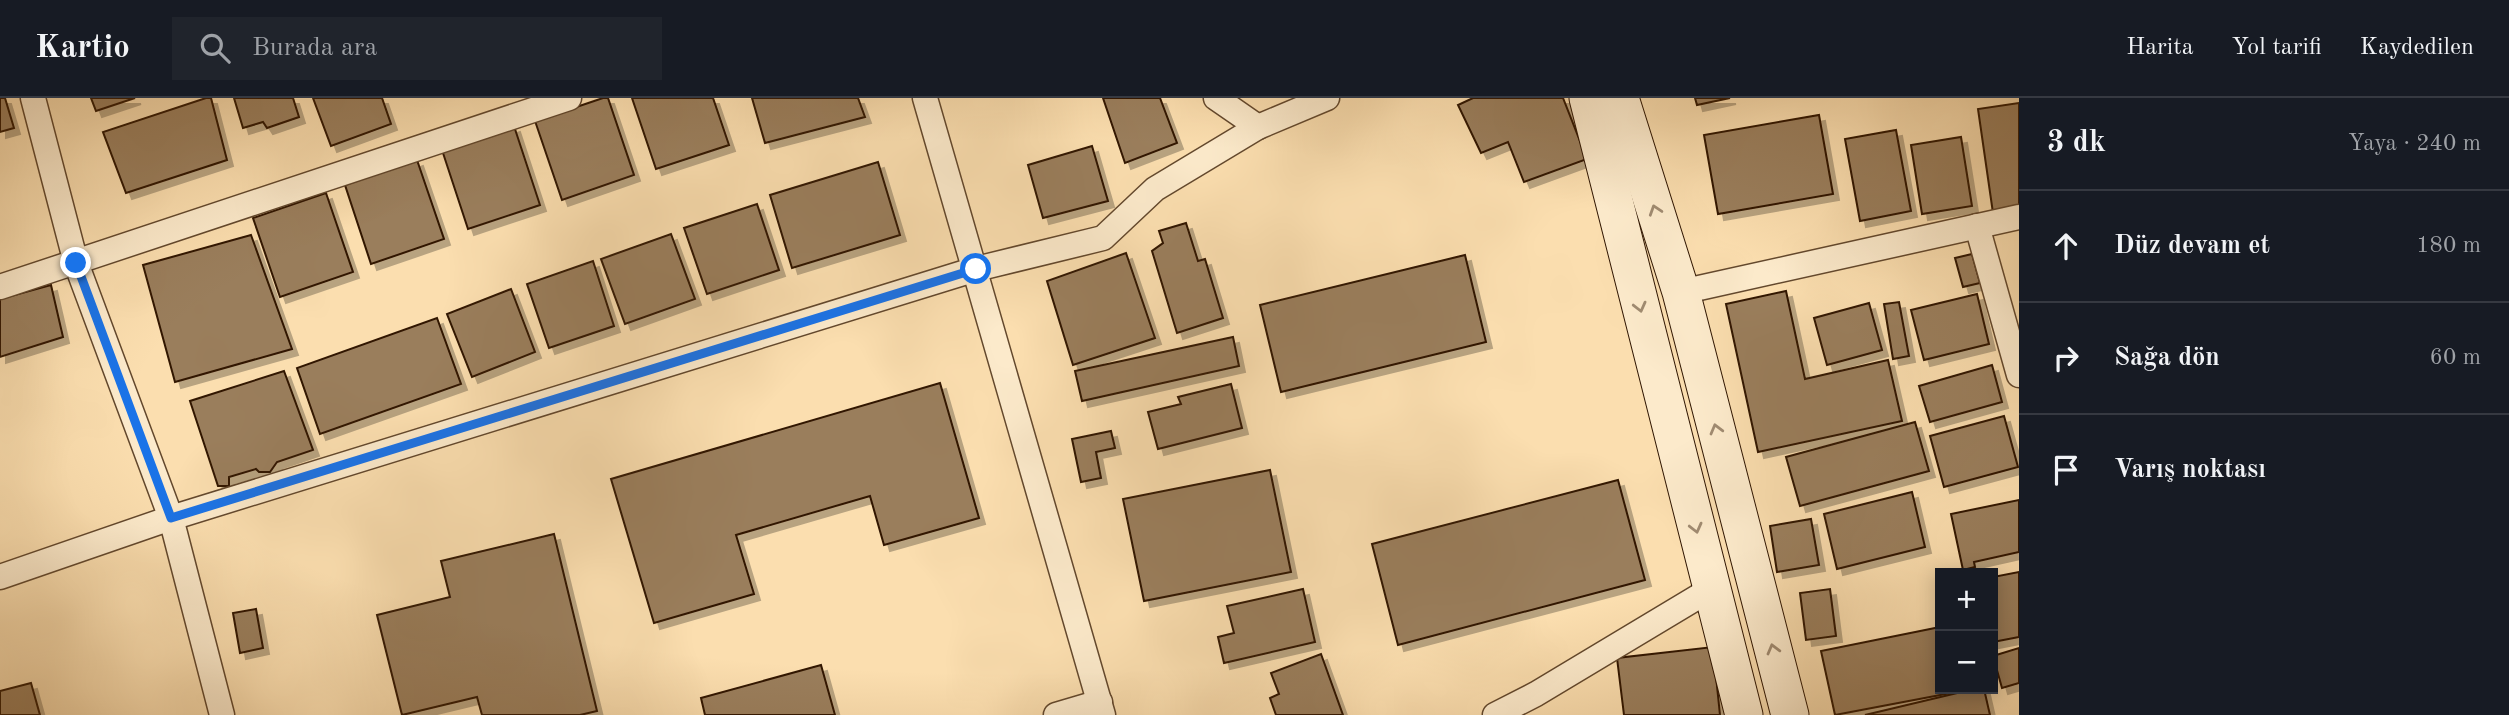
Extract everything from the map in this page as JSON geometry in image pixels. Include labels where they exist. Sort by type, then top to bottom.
[{"type":"street","points":[[33,98],[76,263],[171,518],[222,715]]},
{"type":"street","points":[[0,286],[569,98]]},
{"type":"street","points":[[925,98],[1101,709],[1056,715]]},
{"type":"street","points":[[1216,98],[1258,127]]},
{"type":"street","points":[[0,578],[171,518],[976,269],[1103,238],[1155,189],[1258,127],[1327,98]]},
{"type":"street","points":[[1588,98],[1744,715]]},
{"type":"street","points":[[1620,98],[1681,292],[1790,715]]},
{"type":"street","points":[[1681,292],[2019,217]]},
{"type":"street","points":[[1978,226],[2019,375]]},
{"type":"street","points":[[1495,715],[1536,694],[1711,589]]},
{"type":"building","points":[[0,98],[5,98],[14,128],[0,132]]},
{"type":"building","points":[[91,98],[135,98],[96,111]]},
{"type":"building","points":[[211,98],[227,160],[126,193],[103,132]]},
{"type":"building","points":[[234,98],[293,98],[299,117],[267,128],[263,122],[243,128]]},
{"type":"building","points":[[313,98],[382,98],[391,124],[331,146]]},
{"type":"building","points":[[608,98],[634,175],[562,200],[535,121]]},
{"type":"building","points":[[632,98],[713,98],[729,145],[656,169]]},
{"type":"building","points":[[752,98],[858,98],[865,117],[765,143]]},
{"type":"building","points":[[1103,98],[1160,98],[1177,143],[1125,163]]},
{"type":"building","points":[[1473,98],[1563,98],[1587,159],[1524,182],[1508,142],[1481,153],[1458,105]]},
{"type":"building","points":[[1695,98],[1730,98],[1697,105]]},
{"type":"building","points":[[2019,103],[2019,209],[1993,213],[1978,109]]},
{"type":"building","points":[[1819,115],[1833,194],[1718,214],[1704,135]]},
{"type":"building","points":[[514,126],[540,205],[468,229],[442,150]]},
{"type":"building","points":[[1896,130],[1911,211],[1860,221],[1845,139]]},
{"type":"building","points":[[1961,137],[1972,206],[1922,214],[1911,145]]},
{"type":"building","points":[[1092,146],[1108,201],[1043,218],[1028,165]]},
{"type":"building","points":[[417,160],[444,239],[371,264],[345,185]]},
{"type":"building","points":[[878,162],[900,235],[792,268],[770,195]]},
{"type":"building","points":[[326,193],[353,272],[280,297],[253,218]]},
{"type":"building","points":[[757,204],[779,270],[707,294],[684,228]]},
{"type":"building","points":[[1186,223],[1198,261],[1205,259],[1223,318],[1177,333],[1152,251],[1163,243],[1159,231]]},
{"type":"building","points":[[671,234],[695,299],[625,324],[601,259]]},
{"type":"building","points":[[251,235],[292,349],[175,382],[143,265]]},
{"type":"building","points":[[1126,253],[1155,338],[1073,365],[1047,281]]},
{"type":"building","points":[[1972,254],[1980,283],[1963,287],[1955,258]]},
{"type":"building","points":[[1465,255],[1486,342],[1281,392],[1260,305]]},
{"type":"building","points":[[593,261],[614,326],[549,348],[527,284]]},
{"type":"building","points":[[51,285],[63,337],[0,357],[0,299]]},
{"type":"building","points":[[511,289],[535,352],[472,377],[447,314]]},
{"type":"building","points":[[1786,291],[1805,379],[1888,360],[1902,421],[1758,452],[1726,304]]},
{"type":"building","points":[[1977,294],[1989,344],[1924,360],[1911,310]]},
{"type":"building","points":[[1899,302],[1909,356],[1893,359],[1884,304]]},
{"type":"building","points":[[1869,303],[1882,350],[1827,365],[1814,318]]},
{"type":"building","points":[[437,318],[461,384],[320,434],[297,368]]},
{"type":"building","points":[[1233,337],[1239,366],[1082,401],[1075,371]]},
{"type":"building","points":[[1992,365],[2002,402],[1930,422],[1919,386]]},
{"type":"building","points":[[284,371],[313,450],[277,462],[270,472],[259,472],[256,469],[229,477],[229,486],[218,486],[190,401]]},
{"type":"building","points":[[940,383],[979,518],[884,545],[870,496],[736,535],[754,594],[654,623],[611,479]]},
{"type":"building","points":[[1231,384],[1242,428],[1158,449],[1148,412],[1181,404],[1178,397]]},
{"type":"building","points":[[2004,416],[2018,467],[1944,487],[1930,436]]},
{"type":"building","points":[[1915,422],[1929,471],[1800,506],[1786,457]]},
{"type":"building","points":[[1111,431],[1115,448],[1096,452],[1101,478],[1081,482],[1072,439]]},
{"type":"building","points":[[1270,470],[1291,572],[1144,601],[1123,499]]},
{"type":"building","points":[[1618,480],[1645,580],[1398,645],[1372,544]]},
{"type":"building","points":[[1912,492],[1925,547],[1837,569],[1824,514]]},
{"type":"building","points":[[2019,500],[2019,552],[1974,562],[1975,567],[1963,568],[1951,514]]},
{"type":"building","points":[[1811,519],[1819,565],[1777,572],[1770,526]]},
{"type":"building","points":[[554,534],[597,711],[580,715],[482,715],[477,697],[402,715],[377,615],[450,597],[441,561]]},
{"type":"building","points":[[2019,572],[2019,637],[1998,641],[1998,631],[1998,576]]},
{"type":"building","points":[[1303,589],[1315,642],[1224,663],[1218,637],[1234,633],[1227,606]]},
{"type":"building","points":[[1830,589],[1836,636],[1806,640],[1800,593]]},
{"type":"building","points":[[256,609],[263,648],[240,653],[233,613]]},
{"type":"building","points":[[1935,628],[1935,694],[1946,694],[1835,715],[1821,651]]},
{"type":"building","points":[[1713,647],[1720,715],[1624,715],[1617,658]]},
{"type":"building","points":[[2019,648],[2019,683],[2002,688],[1998,674],[1998,654]]},
{"type":"building","points":[[1321,654],[1343,715],[1276,715],[1270,698],[1279,694],[1271,673]]},
{"type":"building","points":[[821,665],[835,715],[705,715],[701,698]]},
{"type":"building","points":[[31,683],[40,715],[0,715],[0,691]]},
{"type":"building","points":[[1953,694],[1985,694],[1990,715],[1865,715]]},
{"type":"route","points":[[76,263],[171,518],[976,269]]}]
